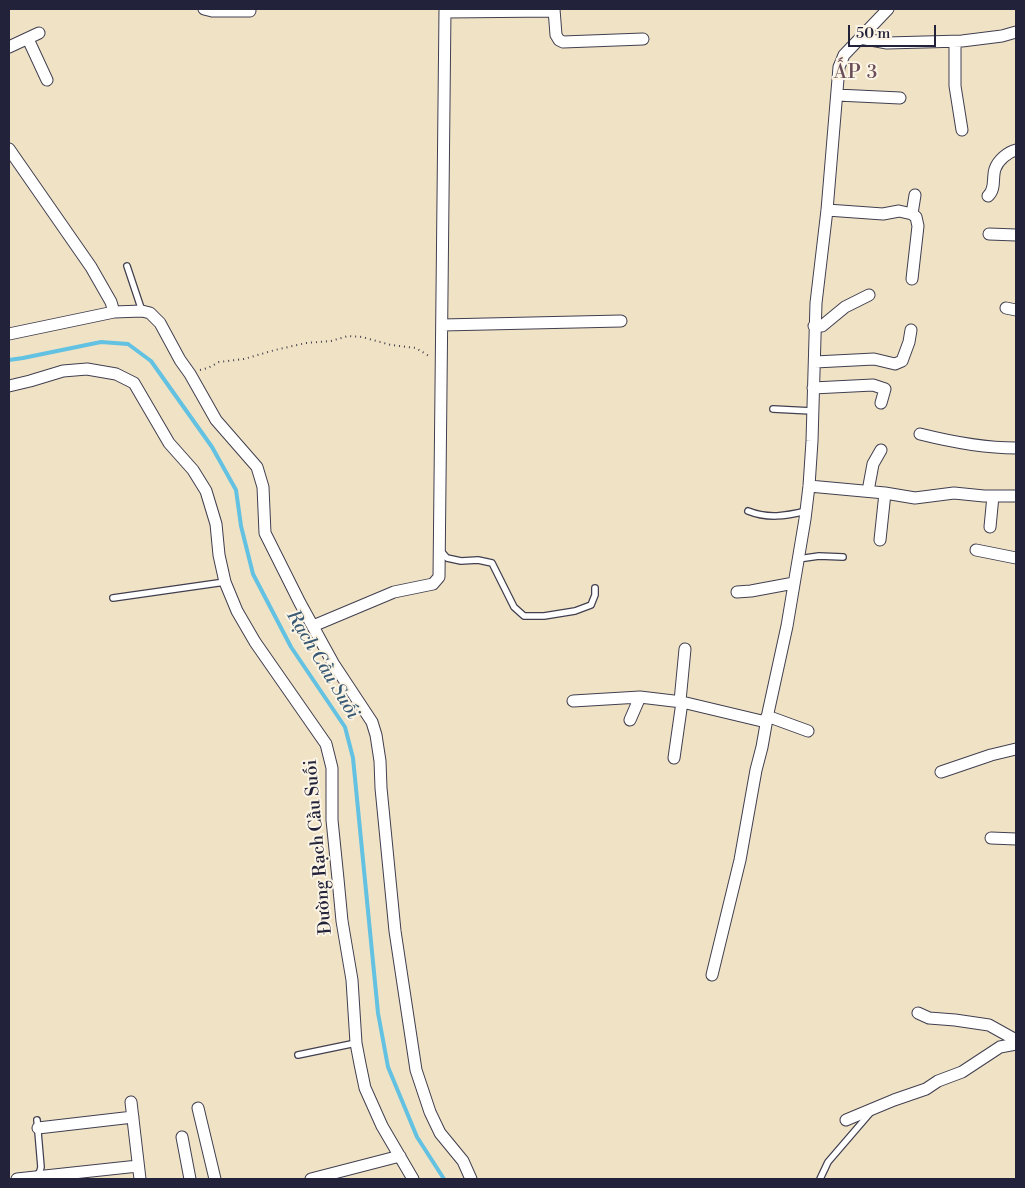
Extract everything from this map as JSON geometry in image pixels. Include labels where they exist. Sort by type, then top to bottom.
[{"type":"street","points":[[204,9],[212,11],[250,11]]},
{"type":"street","points":[[712,975],[740,860],[766,719],[787,626],[806,511],[815,362],[814,326],[840,67],[844,55],[888,9]]},
{"type":"street","points":[[313,626],[394,592],[433,584],[439,577],[445,10],[554,10],[556,35],[559,40],[564,42],[643,39]]},
{"type":"street","points":[[860,38],[887,43],[955,42],[1002,36],[1016,32]]},
{"type":"street","points":[[9,47],[39,34]]},
{"type":"street","points":[[28,39],[47,80]]},
{"type":"street","points":[[955,42],[955,86],[962,130]]},
{"type":"street","points":[[837,96],[900,98]]},
{"type":"street","points":[[9,149],[91,267],[111,302],[114,312]]},
{"type":"street","points":[[988,196],[994,185],[995,169],[1002,159],[1010,152],[1016,150]]},
{"type":"street","points":[[912,214],[916,195]]},
{"type":"street","points":[[827,210],[883,214],[899,211],[916,217],[918,226],[912,279]]},
{"type":"street","points":[[989,234],[1016,235]]},
{"type":"street","points":[[814,326],[822,326],[845,307],[869,295]]},
{"type":"street","points":[[9,334],[114,312],[142,311],[150,313],[160,323],[216,420],[257,467],[263,487],[264,533],[332,664],[372,722],[376,735],[395,931],[416,1070],[430,1112],[440,1133],[463,1161],[471,1179]]},
{"type":"street","points":[[442,325],[621,321]]},
{"type":"street","points":[[815,362],[874,359],[895,364],[902,361],[911,330]]},
{"type":"street","name":"Đường Rạch Cầu Suối","points":[[9,386],[63,371],[87,368],[116,374],[134,383],[168,443],[193,470],[206,491],[216,524],[219,555],[225,582],[237,611],[255,642],[326,744],[332,768],[332,820],[342,921],[352,980],[356,1043],[365,1088],[382,1126],[413,1179]]},
{"type":"street","points":[[813,388],[874,385],[885,389],[882,403]]},
{"type":"street","points":[[920,434],[974,445],[1016,448]]},
{"type":"street","points":[[868,491],[873,464],[881,450]]},
{"type":"street","points":[[809,486],[885,492],[915,498],[954,492],[984,496],[1016,496]]},
{"type":"street","points":[[880,540],[885,492]]},
{"type":"street","points":[[990,527],[994,496]]},
{"type":"street","points":[[976,550],[1016,558]]},
{"type":"street","points":[[737,592],[794,584]]},
{"type":"street","points":[[674,758],[681,701],[684,649]]},
{"type":"street","points":[[573,702],[640,697],[681,701],[766,719],[808,731]]},
{"type":"street","points":[[630,720],[640,697]]},
{"type":"street","points":[[941,772],[991,755],[1016,752]]},
{"type":"street","points":[[991,838],[1016,839]]},
{"type":"street","points":[[918,1012],[929,1018],[989,1025],[1016,1042]]},
{"type":"street","points":[[846,1120],[926,1089],[938,1081],[962,1072],[1000,1047],[1016,1042]]},
{"type":"street","points":[[131,1102],[140,1179]]},
{"type":"street","points":[[198,1108],[215,1179]]},
{"type":"street","points":[[37,1124],[133,1117]]},
{"type":"street","points":[[182,1137],[190,1179]]},
{"type":"street","points":[[311,1179],[400,1156]]},
{"type":"street","points":[[17,1179],[138,1166]]},
{"type":"lane","points":[[127,266],[142,311]]},
{"type":"lane","points":[[773,409],[812,411]]},
{"type":"lane","points":[[748,512],[770,517],[806,511]]},
{"type":"lane","points":[[439,549],[447,558],[492,563],[514,607],[524,616],[544,616],[575,611],[591,605],[595,595],[595,588]]},
{"type":"lane","points":[[798,558],[819,556],[843,557]]},
{"type":"lane","points":[[113,598],[225,582]]},
{"type":"lane","points":[[298,1055],[356,1043]]},
{"type":"lane","points":[[820,1179],[828,1162],[874,1108]]},
{"type":"lane","points":[[36,1178],[40,1170],[37,1124]]},
{"type":"path","points":[[190,373],[206,369],[219,362],[244,359],[306,343],[331,341],[348,336],[416,348],[425,355],[441,359]]},
{"type":"waterway","name":"Rạch Cầu Suối","points":[[9,360],[101,342],[128,344],[151,361],[212,447],[236,490],[241,526],[253,574],[291,647],[345,727],[353,758],[378,1013],[388,1067],[417,1137],[444,1179]]},
{"type":"district","name":"ẤP 3","points":[[856,73]]}]
